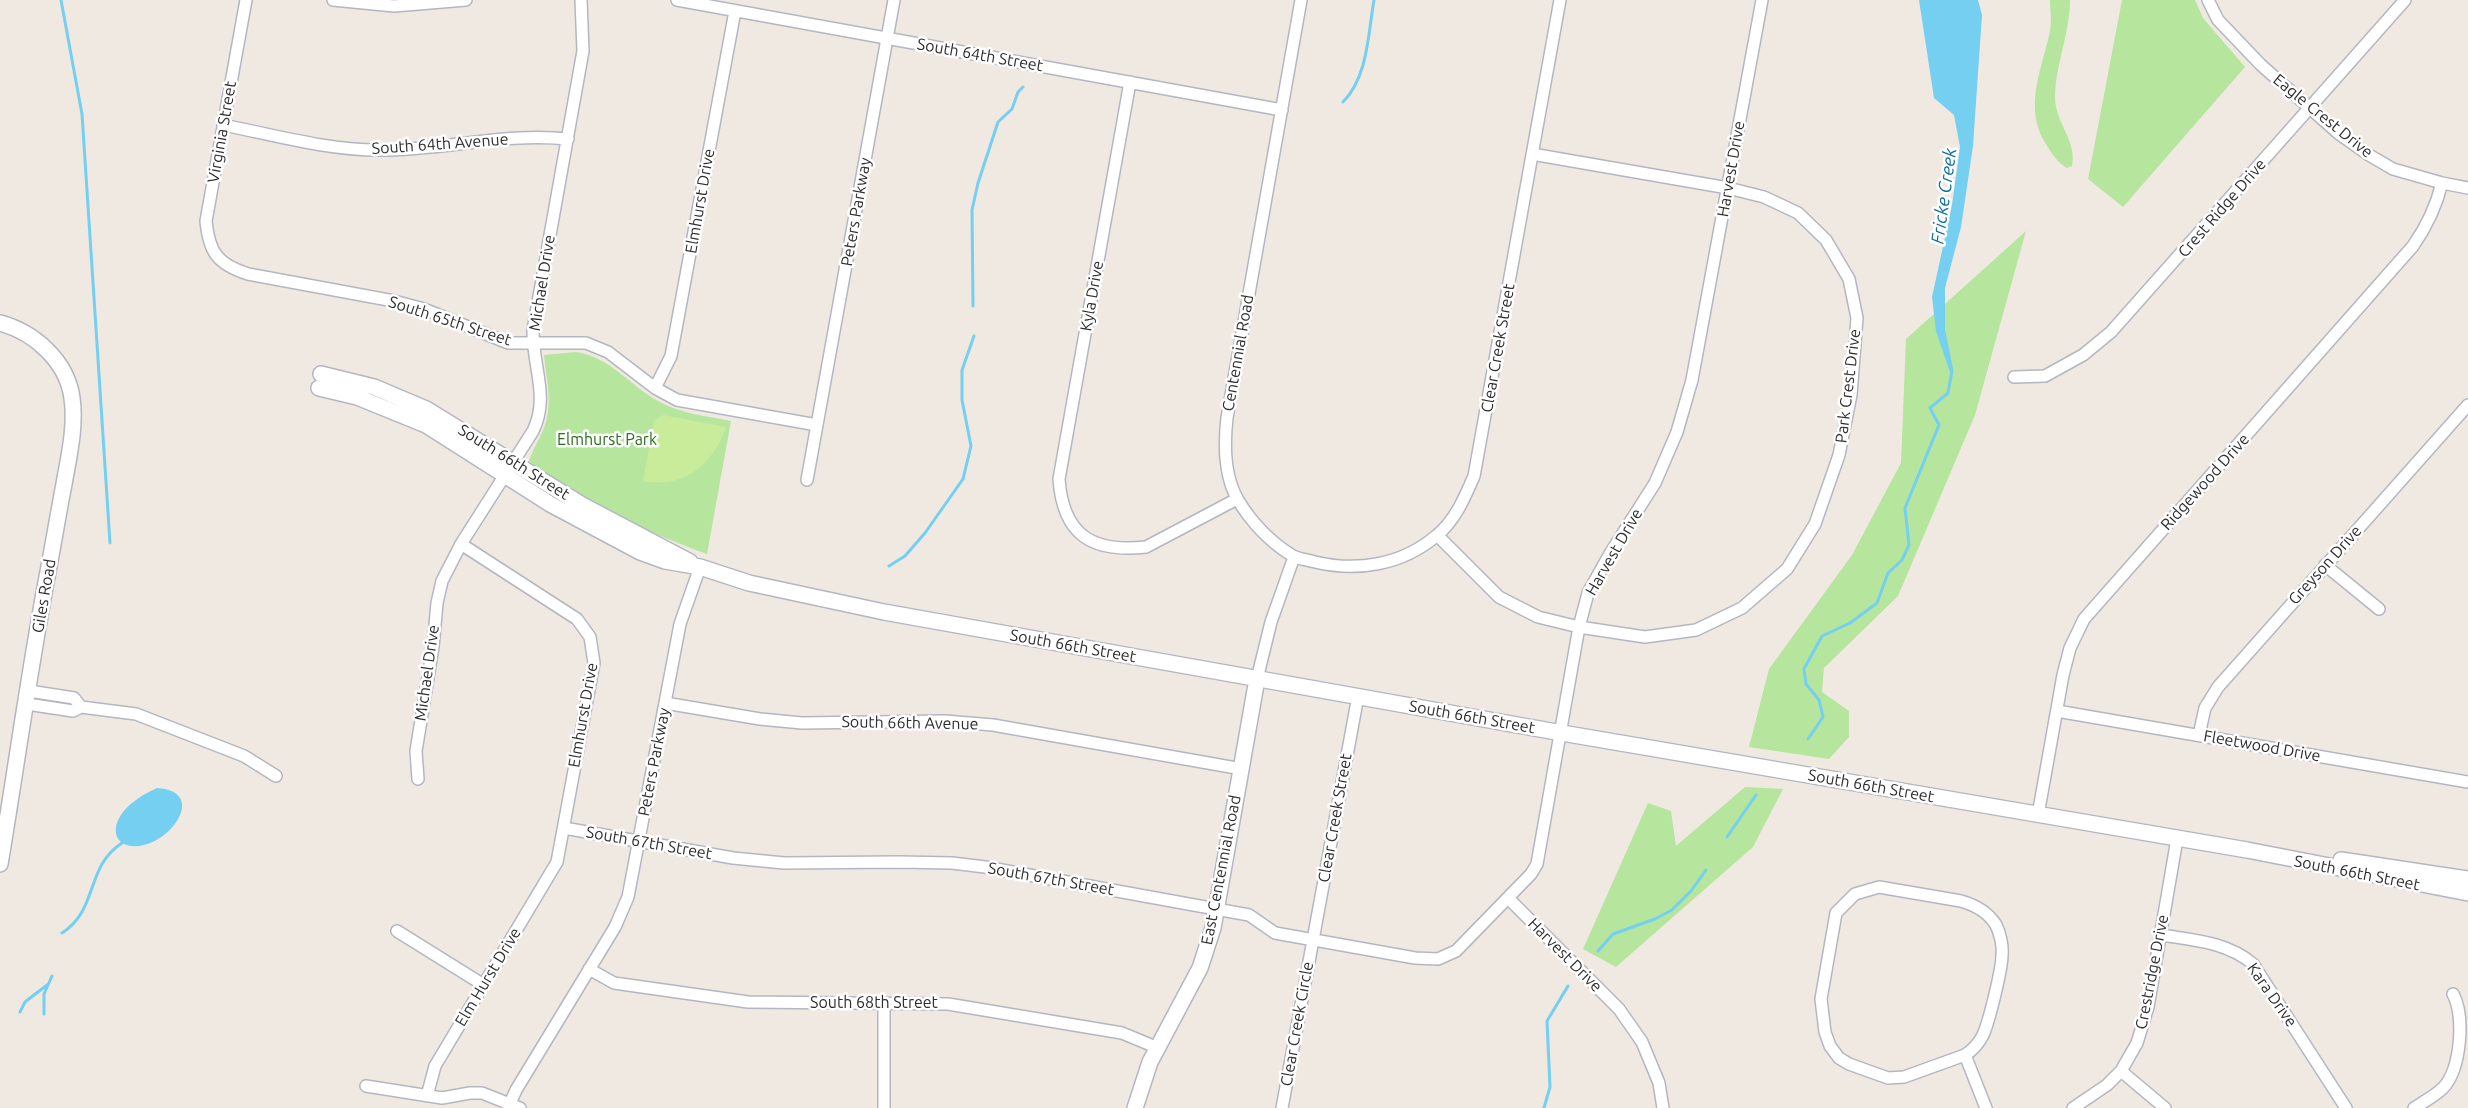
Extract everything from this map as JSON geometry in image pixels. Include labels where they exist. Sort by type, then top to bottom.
[{"type":"street","name":"Virginia Street","points":[[220,260],[208,243],[206,221],[246,0]]},
{"type":"street","points":[[333,0],[394,6],[466,0]]},
{"type":"street","name":"Michael Drive","points":[[418,779],[416,751],[433,647],[437,603],[448,566],[533,432],[540,414],[541,388],[533,344],[535,312],[583,51],[580,0]]},
{"type":"street","name":"South 64th Street","points":[[677,0],[1282,110]]},
{"type":"street","name":"Peters Parkway","points":[[807,480],[894,0]]},
{"type":"street","name":"Centennial Road","points":[[1294,557],[1262,531],[1237,498],[1226,460],[1224,444],[1301,0]]},
{"type":"street","name":"Clear Creek Street","points":[[1294,557],[1331,566],[1362,568],[1392,561],[1418,549],[1438,536],[1462,505],[1474,476],[1560,0]]},
{"type":"street","name":"Harvest Drive","points":[[1663,1108],[1659,1083],[1642,1042],[1619,1009],[1508,898],[1537,864],[1562,733],[1579,627],[1588,593],[1611,552],[1655,483],[1678,432],[1692,380],[1762,0]]},
{"type":"street","name":"Eagle Crest Drive","points":[[2208,0],[2218,20],[2237,42],[2310,109],[2369,155],[2393,169],[2442,183],[2468,188]]},
{"type":"street","name":"Crest Ridge Drive","points":[[2014,377],[2045,376],[2083,355],[2111,332],[2405,0]]},
{"type":"street","name":"Elmhurst Drive","points":[[656,388],[671,356],[735,11]]},
{"type":"street","name":"Kyla Drive","points":[[1130,82],[1059,479],[1064,510],[1072,526],[1085,540],[1099,546],[1130,549],[1146,547],[1237,498]]},
{"type":"street","name":"South 64th Avenue","points":[[224,125],[345,148],[378,150],[536,137],[568,139]]},
{"type":"street","name":"Park Crest Drive","points":[[1532,154],[1728,188],[1764,196],[1798,213],[1826,240],[1849,279],[1857,318],[1851,395],[1839,454],[1815,524],[1787,569],[1742,608],[1696,630],[1645,637],[1579,627]]},
{"type":"street","name":"Ridgewood Drive","points":[[2038,815],[2070,648],[2084,619],[2413,246],[2427,227],[2434,212],[2442,183]]},
{"type":"street","name":"South 65th Street","points":[[220,260],[231,268],[248,274],[394,301],[424,309],[508,342],[533,344],[572,342],[598,347],[667,395],[688,402],[817,425]]},
{"type":"street","name":"Giles Road","points":[[0,323],[14,327],[36,339],[52,355],[66,376],[72,397],[73,418],[69,457],[38,627],[0,864]]},
{"type":"street","name":"South 66th Street","points":[[320,381],[374,387],[417,404],[453,424],[509,469],[700,567],[749,583],[851,606],[1562,733],[2247,850],[2468,893]]},
{"type":"street","name":"Greyson Drive","points":[[2199,734],[2205,708],[2218,687],[2324,565],[2468,405]]},
{"type":"street","points":[[1438,536],[1500,597],[1538,616],[1579,627]]},
{"type":"street","name":"Elmhurst Drive","points":[[461,544],[570,614],[590,637],[594,663],[556,862]]},
{"type":"street","points":[[1257,679],[1271,622],[1294,557]]},
{"type":"street","points":[[2324,565],[2379,609]]},
{"type":"street","name":"Peters Parkway","points":[[512,1106],[516,1090],[615,927],[628,897],[680,624],[700,567]]},
{"type":"street","name":"East Centennial Road","points":[[1136,1108],[1150,1062],[1200,968],[1217,909],[1257,679]]},
{"type":"street","name":"Clear Creek Street","points":[[1313,940],[1358,696]]},
{"type":"street","points":[[28,697],[73,711],[81,707],[136,714],[244,756],[276,776]]},
{"type":"street","name":"South 66th Avenue","points":[[666,703],[760,719],[802,723],[945,721],[993,725],[1242,769]]},
{"type":"street","name":"Fleetwood Drive","points":[[2057,711],[2199,734],[2468,782]]},
{"type":"street","name":"South 67th Street","points":[[564,828],[733,858],[784,863],[899,862],[977,866],[1248,915],[1275,933],[1415,958],[1438,959],[1456,950],[1508,898]]},
{"type":"street","name":"Crestridge Drive","points":[[2073,1108],[2107,1085],[2121,1071],[2137,1042],[2143,1026],[2161,935],[2177,838]]},
{"type":"street","name":"South 66th Street","points":[[2247,850],[2374,864],[2468,879]]},
{"type":"street","name":"Elm Hurst Drive","points":[[427,1096],[435,1066],[556,862]]},
{"type":"street","points":[[1879,887],[1975,905],[1988,914],[1995,924],[2000,937],[2002,956],[1982,1036],[1965,1055],[1910,1075],[1888,1078],[1849,1064],[1839,1058],[1830,1046],[1825,1032],[1821,999],[1832,928],[1836,913],[1846,901],[1866,889],[1879,887]]},
{"type":"street","points":[[397,931],[482,984]]},
{"type":"street","name":"Kara Drive","points":[[2161,935],[2224,947],[2239,953],[2253,964],[2261,972],[2346,1108]]},
{"type":"street","name":"Clear Creek Circle","points":[[1282,1108],[1313,940]]},
{"type":"street","name":"South 68th Street","points":[[589,969],[614,982],[748,1002],[948,1004],[1122,1033],[1158,1048]]},
{"type":"street","points":[[2414,1108],[2442,1089],[2452,1074],[2460,1028],[2460,1012],[2453,994]]},
{"type":"street","points":[[884,1003],[884,1108]]},
{"type":"street","points":[[1965,1055],[1986,1108]]},
{"type":"street","points":[[2121,1071],[2165,1108]]},
{"type":"street","points":[[366,1086],[442,1098],[476,1093],[512,1106]]},
{"type":"green space","points":[[2050,0],[2070,0],[2068,25],[2057,74],[2055,99],[2056,108],[2072,148],[2072,166],[2067,168],[2058,161],[2047,146],[2040,132],[2036,117],[2036,89],[2051,27]]},
{"type":"green space","points":[[2122,0],[2195,0],[2203,18],[2245,67],[2123,207],[2088,179]]},
{"type":"green space","points":[[2026,231],[1975,415],[1898,596],[1824,668],[1822,692],[1849,711],[1849,737],[1829,759],[1749,747],[1769,669],[1852,555],[1901,463],[1906,339]]},
{"type":"green space","name":"Elmhurst Park","points":[[575,352],[599,359],[649,396],[668,406],[686,412],[731,421],[707,554],[637,526],[591,503],[529,461],[547,416],[548,390],[544,355]]},
{"type":"green space","points":[[663,415],[726,427],[713,453],[695,471],[671,481],[658,483],[643,481],[654,421]]},
{"type":"green space","points":[[1745,787],[1783,789],[1753,847],[1616,967],[1583,949],[1648,803],[1671,811],[1676,846]]},
{"type":"water","points":[[1919,0],[1978,0],[1982,15],[1973,146],[1961,227],[1945,288],[1945,338],[1952,378],[1936,331],[1932,297],[1952,205],[1960,147],[1954,115],[1934,98]]},
{"type":"water","points":[[157,788],[171,791],[180,797],[182,806],[180,815],[174,825],[166,834],[144,845],[135,846],[122,843],[118,839],[116,827],[123,812],[138,798]]},
{"type":"waterway","points":[[61,0],[82,114],[110,543]]},
{"type":"waterway","points":[[1343,102],[1358,80],[1362,68],[1366,54],[1374,0]]},
{"type":"waterway","points":[[973,306],[972,210],[978,183],[998,122],[1012,109],[1018,92],[1023,87]]},
{"type":"waterway","name":"Fricke Creek","points":[[1808,739],[1823,717],[1819,700],[1806,684],[1804,669],[1822,636],[1850,623],[1877,603],[1888,573],[1902,560],[1909,545],[1905,508],[1939,425],[1930,408],[1948,393],[1952,371],[1944,332]]},
{"type":"waterway","points":[[889,566],[905,556],[925,533],[963,479],[971,446],[962,400],[962,370],[974,336]]},
{"type":"waterway","name":"Fricke Creek","points":[[1727,837],[1756,795]]},
{"type":"waterway","points":[[62,933],[74,923],[82,912],[102,864],[110,853],[122,843]]},
{"type":"waterway","name":"Fricke Creek","points":[[1598,951],[1613,934],[1655,919],[1672,910],[1691,891],[1706,870]]},
{"type":"waterway","points":[[44,1014],[44,994],[52,976]]},
{"type":"waterway","points":[[20,1012],[25,1002],[47,985]]},
{"type":"waterway","name":"Fricke Creek","points":[[1544,1108],[1550,1087],[1547,1021],[1568,986]]}]
